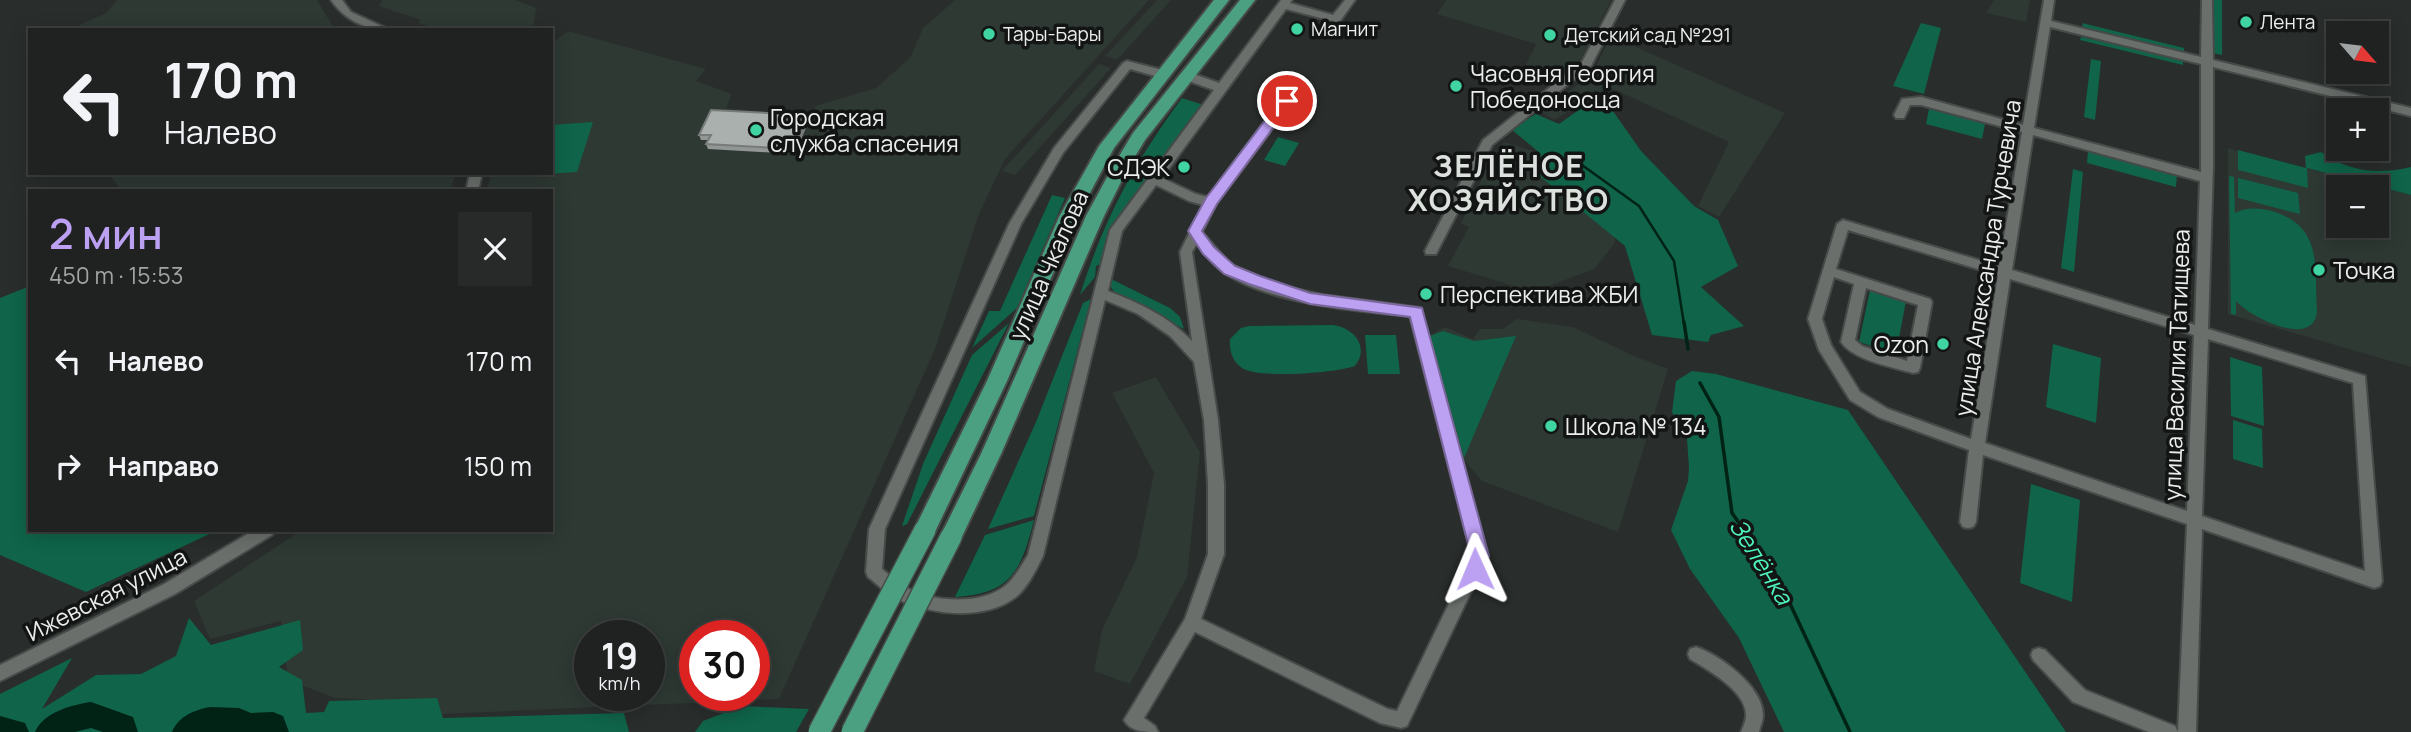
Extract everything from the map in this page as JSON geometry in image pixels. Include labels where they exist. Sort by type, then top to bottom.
[{"type":"main road","name":"улица Чкалова","points":[[819,732],[925,530],[997,381],[1068,217],[1107,146],[1222,0]]},
{"type":"main road","name":"улица Чкалова","points":[[852,732],[991,454],[1114,180],[1139,137],[1248,0]]},
{"type":"street","points":[[336,0],[347,14],[379,28]]},
{"type":"street","points":[[1162,74],[1127,65],[1058,152],[1014,224],[877,528],[874,572],[903,594],[951,608],[984,603],[1009,593],[1025,575],[1035,556],[1116,230],[1285,2],[1336,19],[1350,0]]},
{"type":"street","points":[[1431,251],[1487,143],[1587,64],[1620,0]]},
{"type":"street","name":"улица Александра Турчевича","points":[[1968,522],[2049,0]]},
{"type":"street","name":"улица Василия Татищева","points":[[2187,732],[2206,178],[2207,0]]},
{"type":"street","points":[[2046,23],[2411,112]]},
{"type":"street","points":[[1187,76],[1221,88]]},
{"type":"street","points":[[1149,732],[1133,720],[1192,622],[1216,554],[1216,484],[1211,420],[1186,252],[1211,202],[1287,101],[1294,82]]},
{"type":"street","points":[[1900,115],[1906,102],[1921,101],[2206,178]]},
{"type":"street","points":[[1154,179],[1193,198],[1211,202]]},
{"type":"street","points":[[1843,224],[2006,272],[2360,380],[2374,581],[1882,414],[1854,396],[1818,334],[1815,319],[1843,224]]},
{"type":"street","points":[[1192,622],[1386,717],[1401,720],[1480,556],[1416,312],[1310,298],[1255,280],[1230,270],[1209,250],[1195,231]]},
{"type":"street","points":[[1829,271],[1925,302],[1913,368],[1857,350],[1849,342],[1861,282]]},
{"type":"street","points":[[1100,293],[1143,310],[1175,332],[1202,360]]},
{"type":"street","name":"Ижевская улица","points":[[0,673],[153,598],[220,562],[264,532]]},
{"type":"street","points":[[1696,654],[1729,675],[1747,695],[1755,713],[1750,732]]},
{"type":"street","points":[[2039,655],[2079,695],[2169,732]]},
{"type":"shaded area","points":[[117,0],[317,0],[334,28],[73,28],[106,13]]},
{"type":"shaded area","points":[[382,0],[516,0],[536,8],[534,24],[529,28],[433,28],[418,23],[421,20],[379,6]]},
{"type":"shaded area","points":[[955,0],[1149,0],[1005,159],[979,214],[935,349],[779,699],[770,699],[770,620],[679,620],[679,703],[665,704],[665,620],[574,620],[574,708],[421,715],[396,701],[335,698],[288,680],[281,621],[210,639],[194,601],[299,532],[553,532],[553,189],[487,189],[491,175],[553,175],[553,42],[568,31],[706,69],[696,81],[732,94],[726,108],[814,116],[815,106],[876,88],[910,58],[923,28]]},
{"type":"shaded area","points":[[1157,0],[1171,0],[1117,60],[1105,56]]},
{"type":"shaded area","name":"Детский сад №291","points":[[1446,0],[1611,0],[1585,52],[1573,70],[1556,84],[1522,73],[1536,44],[1437,14]]},
{"type":"shaded area","points":[[1994,0],[2030,0],[2026,22],[1986,13]]},
{"type":"shaded area","points":[[1611,36],[1785,113],[1719,217],[1698,206],[1729,142],[1609,87],[1554,120],[1541,112],[1592,74]]},
{"type":"shaded area","points":[[1099,64],[1111,68],[1015,175],[1002,171]]},
{"type":"shaded area","points":[[1504,142],[1533,151],[1531,156],[1615,224],[1615,243],[1594,269],[1533,292],[1448,266],[1469,227],[1461,224],[1485,171]]},
{"type":"shaded area","name":"Точка","points":[[2228,148],[2333,175],[2326,175],[2326,238],[2389,238],[2389,189],[2411,195],[2411,367],[2228,314]]},
{"type":"shaded area","points":[[110,175],[455,175],[451,189],[120,189]]},
{"type":"shaded area","name":"Школа № 134","points":[[1517,319],[1573,327],[1668,369],[1618,532],[1482,481],[1460,455],[1428,336],[1445,327],[1473,339],[1480,329],[1503,329]]},
{"type":"shaded area","points":[[1156,377],[1200,452],[1187,577],[1130,684],[1094,671],[1102,630],[1137,557],[1154,473],[1112,393]]},
{"type":"green space","points":[[2212,0],[2222,0],[2222,55],[2212,53]]},
{"type":"green space","points":[[1921,23],[1941,28],[1924,94],[1893,86]]},
{"type":"green space","points":[[2082,23],[2184,48],[2184,54],[2089,31],[2083,28]]},
{"type":"green space","points":[[2081,37],[2183,59],[2183,65],[2080,40]]},
{"type":"green space","points":[[2091,59],[2101,61],[2095,120],[2084,117]]},
{"type":"green space","points":[[1601,94],[1641,151],[1694,206],[1718,220],[1738,266],[1701,287],[1744,326],[1711,335],[1708,342],[1652,335],[1625,246],[1531,169],[1541,154],[1511,129],[1536,114],[1559,124]]},
{"type":"green space","points":[[1182,98],[1204,105],[1117,220],[1101,264],[1096,266],[1095,277],[1080,295],[1099,241],[1122,192]]},
{"type":"green space","points":[[1929,109],[1985,124],[1982,139],[1926,124]]},
{"type":"green space","points":[[593,122],[577,172],[553,174],[553,125]]},
{"type":"green space","points":[[1278,137],[1299,143],[1285,166],[1264,160]]},
{"type":"green space","points":[[2238,150],[2306,168],[2305,156],[2321,152],[2326,155],[2326,161],[2336,161],[2365,170],[2387,171],[2411,167],[2411,195],[2389,189],[2389,175],[2334,175],[2307,168],[2308,188],[2238,170]]},
{"type":"green space","points":[[2088,151],[2177,174],[2176,187],[2087,163]]},
{"type":"green space","points":[[2073,169],[2083,172],[2074,272],[2061,268]]},
{"type":"green space","points":[[2229,176],[2234,177],[2235,213],[2253,209],[2272,211],[2301,227],[2308,238],[2315,264],[2317,312],[2313,323],[2305,328],[2293,329],[2267,321],[2236,301],[2236,315],[2231,314]]},
{"type":"green space","points":[[2238,178],[2298,193],[2300,214],[2238,198]]},
{"type":"green space","points":[[1052,195],[1065,198],[1017,308],[972,348],[989,311],[1000,311]]},
{"type":"green space","points":[[1109,278],[1170,308],[1180,317],[1184,329],[1114,292],[1108,282]]},
{"type":"green space","points":[[28,287],[28,532],[214,532],[86,592],[0,555],[0,298]]},
{"type":"green space","points":[[1870,290],[1906,301],[1896,354],[1859,342]]},
{"type":"green space","points":[[1091,299],[1034,516],[988,529],[1036,422],[1083,303]]},
{"type":"green space","points":[[1009,323],[907,524],[902,526],[923,464],[972,355]]},
{"type":"green space","points":[[1333,325],[1347,330],[1358,340],[1361,352],[1355,366],[1315,373],[1264,373],[1242,368],[1231,351],[1230,339],[1241,328]]},
{"type":"green space","points":[[1443,331],[1474,341],[1516,336],[1464,458],[1430,336]]},
{"type":"green space","points":[[1365,335],[1396,335],[1400,374],[1368,374]]},
{"type":"green space","points":[[2053,344],[2101,358],[2096,423],[2046,407]]},
{"type":"green space","points":[[2230,357],[2262,367],[2264,426],[2231,416]]},
{"type":"green space","points":[[1692,371],[1716,374],[1848,410],[2066,732],[1784,732],[1739,638],[1690,569],[1671,530],[1688,481],[1689,467],[1687,439],[1672,412],[1676,381]]},
{"type":"green space","points":[[2233,420],[2262,429],[2263,468],[2233,459]]},
{"type":"green space","points":[[2031,484],[2080,500],[2072,602],[2020,583]]},
{"type":"green space","points":[[1034,520],[1018,566],[1002,585],[990,591],[955,597],[985,535]]},
{"type":"green space","points":[[189,618],[211,645],[300,620],[303,650],[279,667],[302,680],[306,713],[324,712],[329,701],[437,698],[443,718],[624,713],[629,732],[0,732],[0,694],[72,658],[42,709],[96,675],[141,674],[176,656]]},
{"type":"green space","points":[[770,707],[809,709],[796,732],[695,732],[703,721],[729,711],[770,711]]},
{"type":"building","name":"Городская служба спасения","points":[[711,110],[808,115],[794,149],[706,144],[711,135],[699,135]]},
{"type":"waterway","name":"Зелёнка","points":[[1568,155],[1639,206],[1674,261],[1684,324]]},
{"type":"waterway","name":"Зелёнка","points":[[1684,322],[1688,349]]},
{"type":"waterway","name":"Зелёнка","points":[[1700,383],[1719,417],[1732,513],[1778,578],[1850,732]]},
{"type":"waterway","points":[[49,732],[74,718],[91,715],[123,726],[124,732]]},
{"type":"waterway","points":[[186,732],[198,723],[216,720],[239,721],[245,727],[273,725],[275,732]]},
{"type":"waterway","points":[[0,729],[15,732]]},
{"type":"place","name":"Лента","points":[[2246,22]]},
{"type":"place","name":"Магнит","points":[[1297,29]]},
{"type":"place","name":"Тары-Бары","points":[[989,34]]},
{"type":"place","name":"Детский сад №291","points":[[1550,35]]},
{"type":"place","name":"Часовня Георгия Победоносца","points":[[1456,86]]},
{"type":"place","name":"Городская служба спасения","points":[[756,130]]},
{"type":"place","name":"СДЭК","points":[[1184,167]]},
{"type":"place","name":"Точка","points":[[2319,270]]},
{"type":"place","name":"Перспектива ЖБИ","points":[[1426,294]]},
{"type":"place","name":"Ozon","points":[[1943,344]]},
{"type":"place","name":"Школа № 134","points":[[1551,426]]},
{"type":"district","name":"ЗЕЛЁНОЕ ХОЗЯЙСТВО","points":[[1509,182]]},
{"type":"route","points":[[1287,101],[1211,202],[1195,231],[1209,250],[1230,270],[1255,280],[1310,298],[1416,312],[1480,556],[1475,569]]}]
